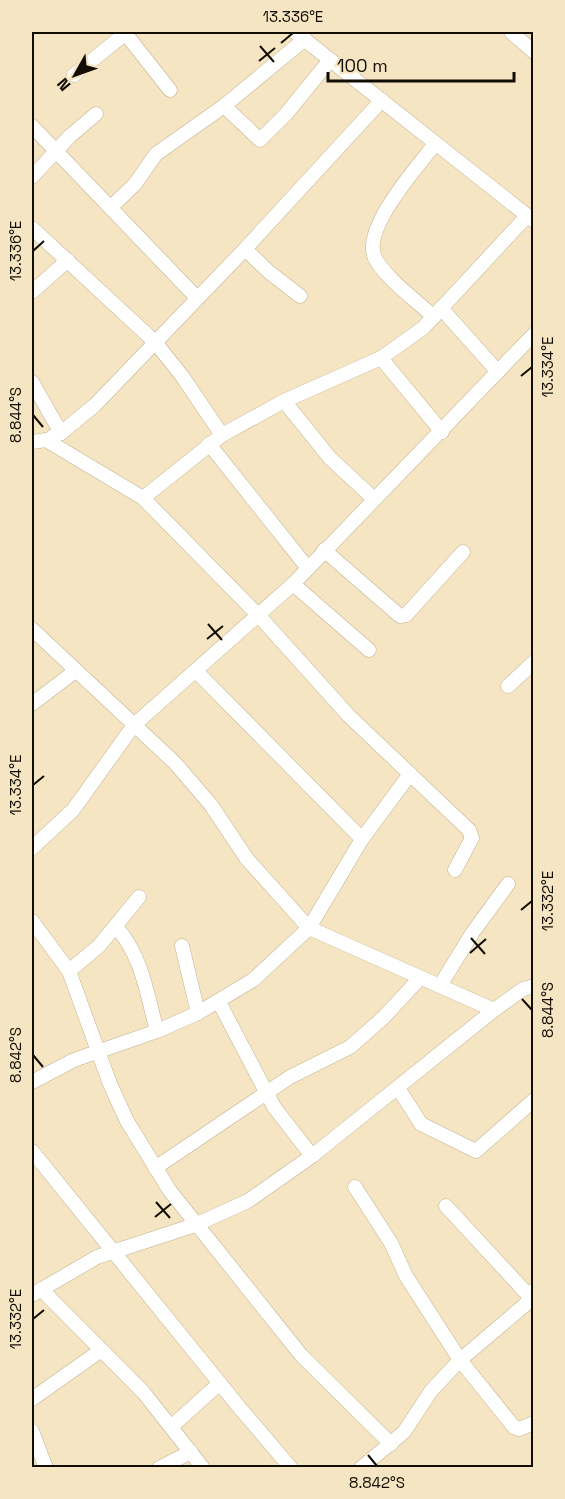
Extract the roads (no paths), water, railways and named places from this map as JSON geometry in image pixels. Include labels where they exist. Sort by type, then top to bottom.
[{"type":"street","points":[[74,75],[125,32],[170,90]]},
{"type":"street","points":[[511,32],[534,52]]},
{"type":"street","points":[[111,207],[135,184],[156,154],[224,106],[300,35],[530,219],[438,313],[381,358],[284,401],[222,435],[143,498]]},
{"type":"street","points":[[224,106],[258,139],[261,139],[330,60]]},
{"type":"street","points":[[32,442],[46,440],[61,433],[95,405],[245,249],[382,100]]},
{"type":"street","points":[[32,177],[56,150],[96,114]]},
{"type":"street","points":[[32,126],[197,298]]},
{"type":"street","points":[[435,144],[393,199],[375,234],[372,248],[375,259],[386,271],[438,313],[498,372]]},
{"type":"street","points":[[32,228],[155,342],[182,376],[222,435]]},
{"type":"street","points":[[245,249],[269,272],[300,296]]},
{"type":"street","points":[[32,292],[68,260]]},
{"type":"street","points":[[32,848],[73,810],[135,725],[260,616],[293,584],[534,334]]},
{"type":"street","points":[[381,358],[442,432]]},
{"type":"street","points":[[32,382],[61,433]]},
{"type":"street","points":[[284,401],[330,458],[374,498]]},
{"type":"street","points":[[46,440],[143,498],[260,616],[349,716],[471,834],[472,838],[455,870]]},
{"type":"street","points":[[209,444],[307,567]]},
{"type":"street","points":[[324,550],[400,616],[406,615],[463,552]]},
{"type":"street","points":[[293,584],[369,650]]},
{"type":"street","points":[[32,629],[74,672],[175,763],[211,805],[247,859],[309,928],[420,978],[441,984],[494,1010]]},
{"type":"street","points":[[508,686],[534,662]]},
{"type":"street","points":[[196,671],[362,838]]},
{"type":"street","points":[[32,705],[74,672]]},
{"type":"street","points":[[32,1082],[97,1050],[157,1031],[198,1013],[253,980],[309,928],[362,838],[410,774]]},
{"type":"street","points":[[441,984],[473,932],[508,885]]},
{"type":"street","points":[[69,971],[116,927],[139,897]]},
{"type":"street","points":[[32,921],[69,971],[97,1050],[123,1112],[154,1168],[195,1225],[301,1355],[391,1444]]},
{"type":"street","points":[[116,927],[128,940],[136,955],[157,1031]]},
{"type":"street","points":[[182,946],[198,1013]]},
{"type":"street","points":[[154,1168],[298,1072],[351,1047],[384,1017],[420,978]]},
{"type":"street","points":[[203,1467],[144,1393],[36,1292],[111,1252],[195,1225],[248,1201],[312,1156],[494,1010],[523,989],[534,986]]},
{"type":"street","points":[[219,1002],[266,1093],[312,1156]]},
{"type":"street","points":[[398,1088],[421,1124],[476,1151],[534,1100]]},
{"type":"street","points":[[32,1151],[111,1252],[291,1467]]},
{"type":"street","points":[[355,1187],[392,1243],[406,1276],[460,1360],[514,1426],[519,1429],[534,1423]]},
{"type":"street","points":[[369,1465],[415,1419],[431,1391],[460,1360],[532,1294],[446,1206]]},
{"type":"street","points":[[32,1399],[100,1351]]},
{"type":"street","points":[[172,1426],[220,1383]]},
{"type":"street","points":[[32,1431],[46,1467]]},
{"type":"street","points":[[159,1467],[191,1452]]}]
